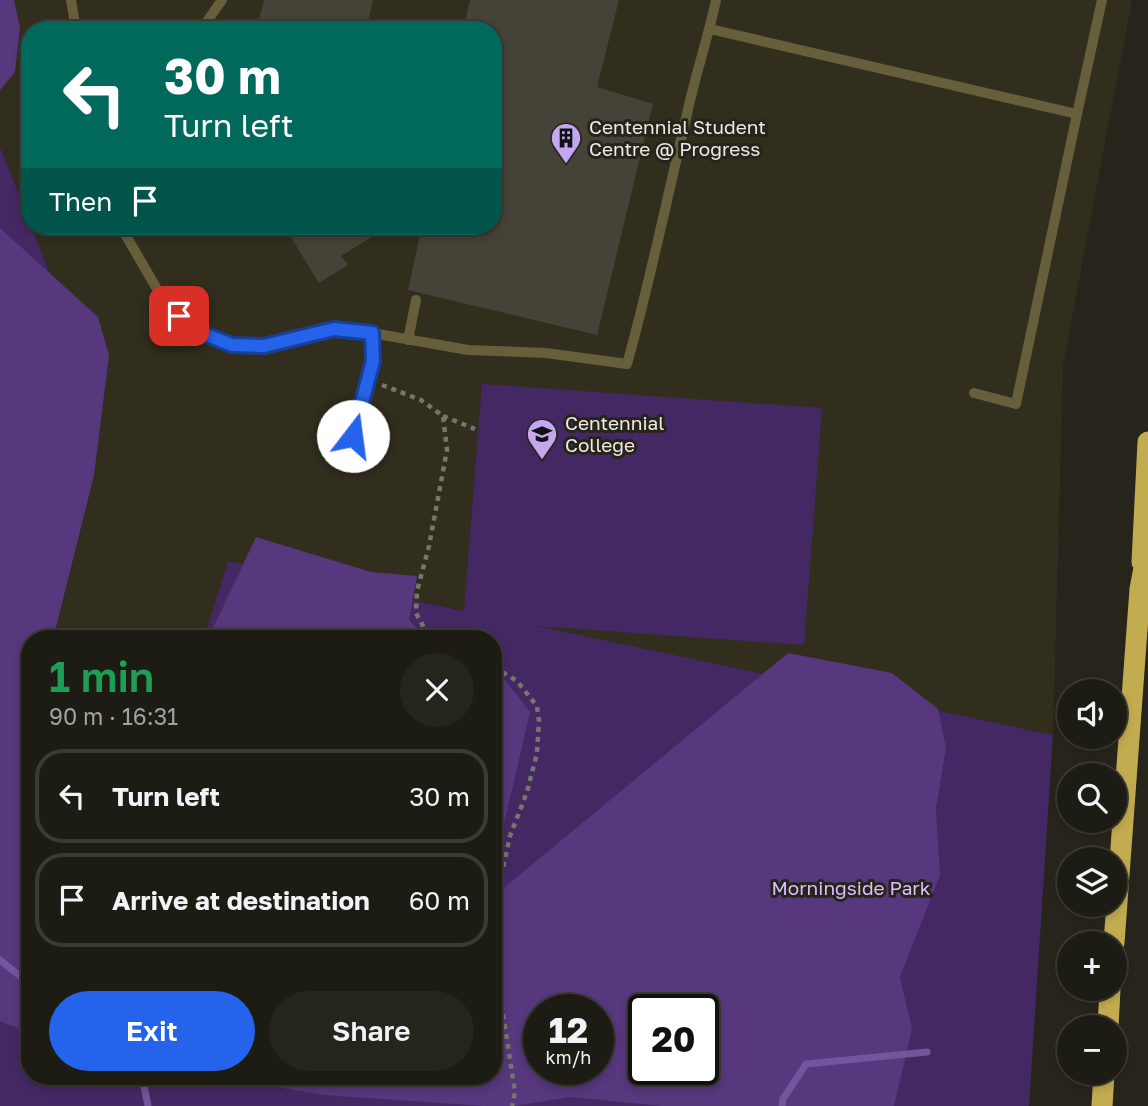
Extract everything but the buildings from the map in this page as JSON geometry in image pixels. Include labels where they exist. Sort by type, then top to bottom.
[{"type":"highway","points":[[1115,931],[1148,442]]},
{"type":"highway","points":[[1140,589],[1148,547]]},
{"type":"highway","points":[[1102,1106],[1103,1085]]},
{"type":"lane","points":[[71,0],[75,21]]},
{"type":"lane","points":[[207,21],[222,0]]},
{"type":"lane","points":[[126,235],[164,302],[194,330],[232,345],[264,346],[334,329],[468,350],[546,353],[627,364],[716,0]]},
{"type":"lane","points":[[974,393],[1016,404],[1102,0]]},
{"type":"lane","points":[[710,29],[1077,114]]},
{"type":"lane","points":[[408,340],[416,300]]},
{"type":"lane","points":[[353,436],[373,361],[372,333]]},
{"type":"path","points":[[369,379],[421,400],[443,416],[475,429]]},
{"type":"path","points":[[425,630],[416,613],[417,591],[429,547],[447,450],[443,416]]},
{"type":"path","points":[[502,672],[517,681],[537,706],[539,721],[537,753],[527,792],[510,836],[502,872]]},
{"type":"path","points":[[502,1008],[515,1092],[512,1106]]},
{"type":"shaded area","name":"Centennial College","points":[[0,0],[1132,0],[1063,365],[1053,735],[229,561],[207,630],[21,630],[21,647],[0,666],[63,307],[35,235],[502,235],[502,21],[21,21],[21,200],[0,147]]},
{"type":"green space","points":[[0,0],[14,0],[20,28],[15,72],[0,90]]},
{"type":"green space","points":[[0,147],[21,200],[21,235],[35,235],[63,307],[0,556]]},
{"type":"green space","points":[[0,228],[98,317],[109,355],[94,475],[55,630],[21,630],[21,1029],[0,1021]]},
{"type":"green space","name":"Morningside Park","points":[[482,384],[822,408],[804,645],[537,626],[1053,735],[1029,1106],[0,1106],[0,666],[21,673],[21,1085],[502,1085],[502,630],[207,630],[228,561],[464,611]]},
{"type":"green space","points":[[256,537],[371,572],[417,576],[409,620],[418,630],[212,630]]},
{"type":"green space","points":[[788,653],[892,673],[938,709],[946,748],[936,808],[940,875],[900,977],[912,1029],[894,1106],[662,1106],[570,1097],[514,1106],[324,1095],[265,1085],[502,1085],[502,889]]},
{"type":"green space","points":[[502,679],[530,712],[502,833]]},
{"type":"waterway","points":[[0,960],[21,977]]},
{"type":"waterway","points":[[782,1106],[783,1099],[806,1064],[927,1052]]},
{"type":"waterway","points":[[144,1085],[148,1106]]},
{"type":"place","name":"Centennial Student Centre @ Progress","points":[[566,165]]},
{"type":"place","name":"Centennial College","points":[[542,461]]},
{"type":"route","points":[[179,316],[194,330],[232,345],[264,346],[334,329],[372,333],[373,361],[353,436]]}]
